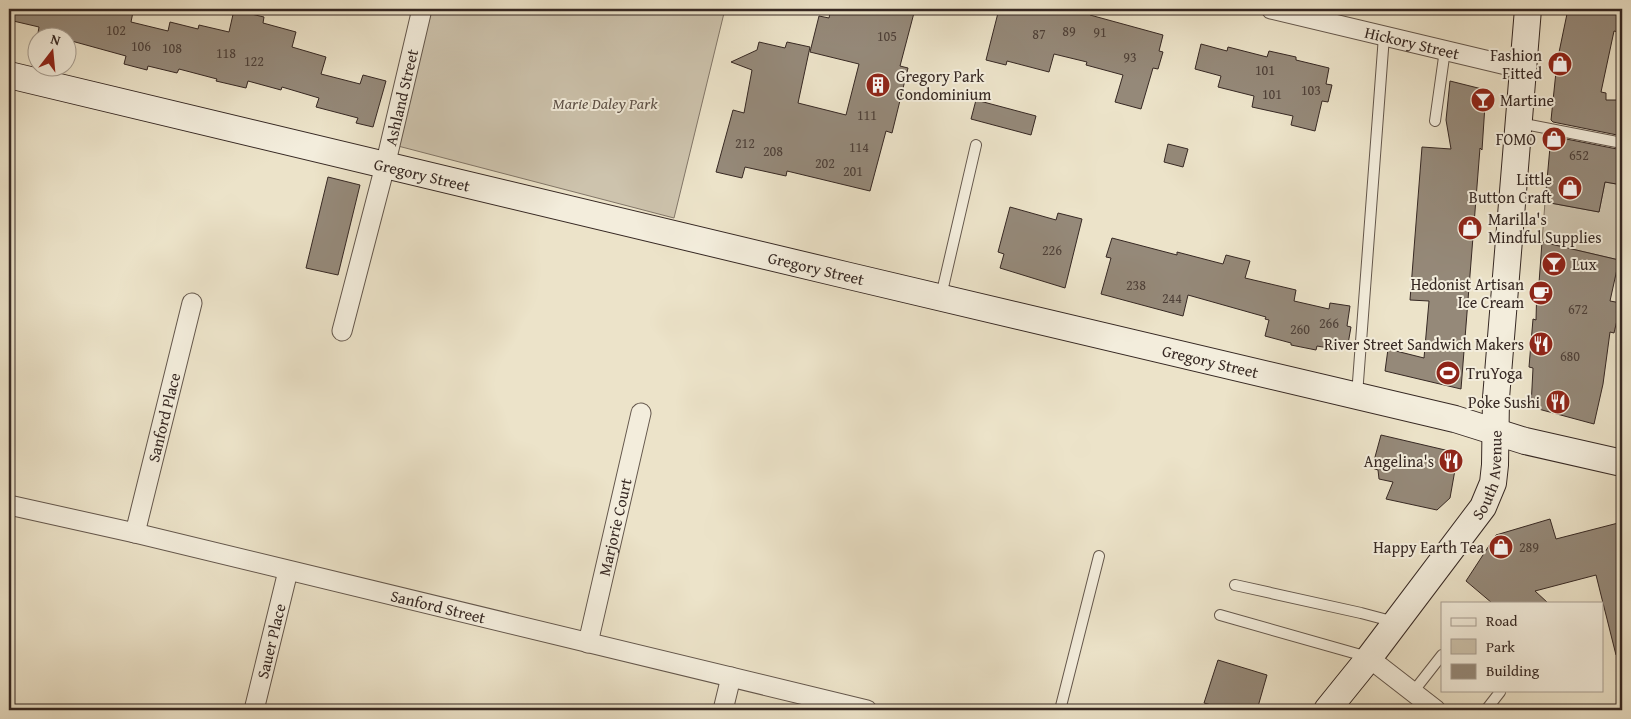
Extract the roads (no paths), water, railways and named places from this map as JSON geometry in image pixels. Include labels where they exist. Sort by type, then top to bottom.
[{"type":"street","name":"Ashland Street","points":[[342,331],[385,166],[422,9]]},
{"type":"street","name":"Hickory Street","points":[[1271,9],[1523,69]]},
{"type":"street","name":"South Avenue","points":[[1327,710],[1369,658],[1483,507],[1493,483],[1496,398],[1528,9]]},
{"type":"street","name":"Gregory Street","points":[[9,75],[385,166],[1455,419],[1525,441],[1622,463]]},
{"type":"street","name":"Sanford Place","points":[[135,534],[192,302]]},
{"type":"street","name":"Marjorie Court","points":[[588,642],[641,413]]},
{"type":"street","name":"Sanford Street","points":[[9,505],[867,710]]},
{"type":"street","name":"Sauer Place","points":[[254,710],[288,571]]},
{"type":"street","points":[[1369,658],[1436,710]]},
{"type":"street","points":[[723,710],[731,677]]},
{"type":"lane","points":[[1356,396],[1384,36]]},
{"type":"lane","points":[[1435,122],[1444,50]]},
{"type":"lane","points":[[1519,122],[1622,143]]},
{"type":"lane","points":[[941,296],[976,145]]},
{"type":"lane","points":[[1060,710],[1099,556]]},
{"type":"lane","points":[[1235,585],[1396,622]]},
{"type":"lane","points":[[1220,615],[1369,658]]},
{"type":"lane","points":[[1413,692],[1441,656]]},
{"type":"lane","points":[[1486,710],[1500,692]]},
{"type":"place","name":"Fashion Fitted","points":[[1560,64]]},
{"type":"place","name":"Gregory Park Condominium","points":[[878,85]]},
{"type":"place","name":"Martine","points":[[1483,100]]},
{"type":"place","name":"FOMO","points":[[1554,139]]},
{"type":"place","name":"Little Button Craft","points":[[1570,188]]},
{"type":"place","name":"Marilla's Mindful Supplies","points":[[1470,228]]},
{"type":"place","name":"Lux","points":[[1554,264]]},
{"type":"place","name":"Hedonist Artisan Ice Cream","points":[[1541,293]]},
{"type":"place","name":"River Street Sandwich Makers","points":[[1541,344]]},
{"type":"place","name":"TruYoga","points":[[1448,373]]},
{"type":"place","name":"Poke Sushi","points":[[1558,402]]},
{"type":"place","name":"Angelina's","points":[[1451,461]]},
{"type":"place","name":"Happy Earth Tea","points":[[1501,547]]},
{"type":"park label","name":"Marie Daley Park","points":[[605,103]]}]
